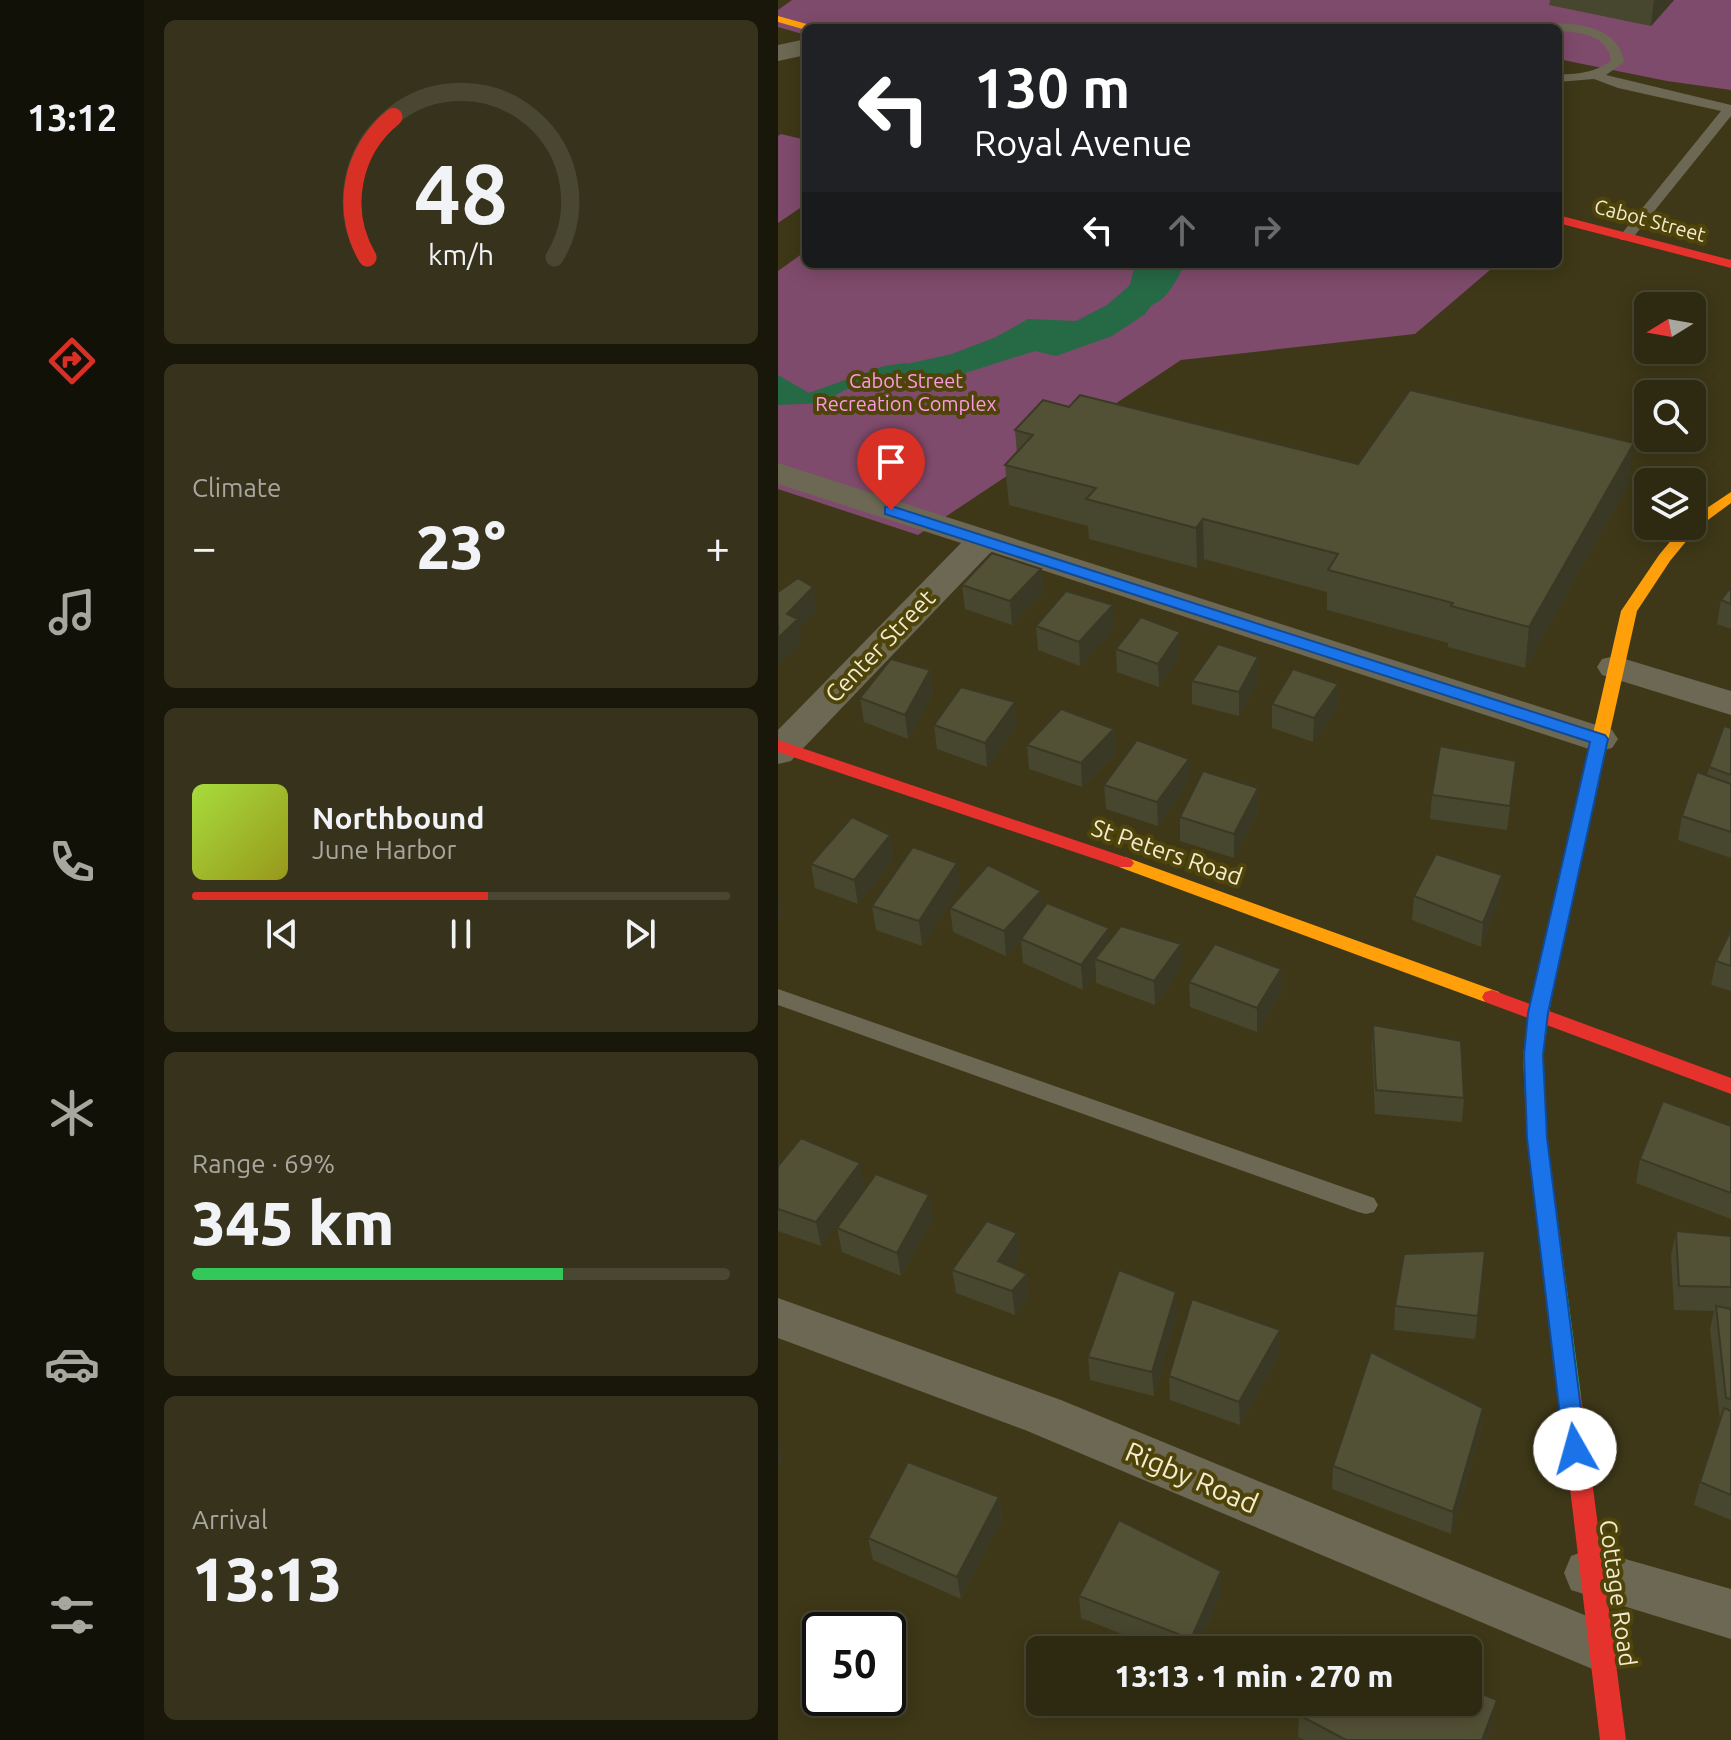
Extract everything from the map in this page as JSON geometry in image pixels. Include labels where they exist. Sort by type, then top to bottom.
[{"type":"main road","points":[[778,19],[802,26]]},
{"type":"main road","name":"Cabot Street","points":[[1562,220],[1731,264]]},
{"type":"main road","name":"Cottage Road","points":[[1706,515],[1731,496]]},
{"type":"main road","name":"Cottage Road","points":[[1613,1740],[1537,1138],[1533,1055],[1538,1013],[1629,611],[1680,540]]},
{"type":"main road","name":"St Peters Road","points":[[779,748],[1210,892],[1731,1086]]},
{"type":"street","points":[[778,53],[802,48]]},
{"type":"street","points":[[778,473],[1599,739]]},
{"type":"street","name":"Center Street","points":[[779,748],[982,541]]},
{"type":"street","points":[[1615,667],[1731,703]]},
{"type":"street","name":"Rigby Road","points":[[778,1318],[1043,1415],[1602,1648]]},
{"type":"street","points":[[1590,1573],[1731,1614]]},
{"type":"lane","points":[[1562,28],[1594,33],[1612,43],[1619,52],[1618,62],[1595,75]]},
{"type":"lane","points":[[1562,78],[1595,75],[1623,85],[1730,109],[1626,237]]},
{"type":"lane","points":[[778,997],[1366,1205]]},
{"type":"green space","points":[[792,0],[1731,0],[1731,90],[1562,60],[1562,24],[802,24],[802,34],[778,27],[778,10]]},
{"type":"green space","points":[[778,136],[802,139],[802,207],[778,223]]},
{"type":"green space","name":"Cabot Street Recreation Complex","points":[[802,254],[802,268],[1492,268],[1415,334],[1181,360],[918,535],[778,489],[778,271]]},
{"type":"shaded area","points":[[1134,268],[1179,268],[1145,314],[1112,336],[1056,356],[1035,351],[943,380],[903,379],[847,389],[821,403],[778,405],[778,378],[808,396],[888,368],[952,354],[996,337],[1028,319],[1076,321],[1107,305],[1130,285]]},
{"type":"building","points":[[1410,390],[1634,443],[1529,627],[1328,570],[1338,554],[1203,519],[1196,528],[1086,499],[1096,488],[1005,465],[1033,435],[1015,430],[1043,400],[1069,407],[1080,395],[1358,464]]},
{"type":"building","points":[[992,553],[1041,569],[1010,601],[962,585]]},
{"type":"building","points":[[798,578],[813,587],[787,614],[798,619],[778,638],[778,592]]},
{"type":"building","points":[[1731,587],[1731,604],[1721,600]]},
{"type":"building","points":[[1066,591],[1113,605],[1079,642],[1036,626]]},
{"type":"building","points":[[1141,617],[1180,632],[1158,664],[1116,649]]},
{"type":"building","points":[[1218,644],[1258,657],[1239,692],[1192,681]]},
{"type":"building","points":[[891,659],[930,670],[905,715],[860,698]]},
{"type":"building","points":[[1293,669],[1338,684],[1314,718],[1272,704]]},
{"type":"building","points":[[961,687],[1015,702],[985,743],[934,725]]},
{"type":"building","points":[[1061,709],[1114,729],[1081,763],[1027,745]]},
{"type":"building","points":[[1724,726],[1731,728],[1731,775],[1709,767]]},
{"type":"building","points":[[1137,740],[1189,759],[1157,802],[1104,785]]},
{"type":"building","points":[[1440,746],[1516,761],[1510,806],[1432,795]]},
{"type":"building","points":[[1203,771],[1258,788],[1234,834],[1180,817]]},
{"type":"building","points":[[1697,772],[1731,784],[1731,832],[1682,816]]},
{"type":"building","points":[[852,817],[890,835],[854,880],[811,864]]},
{"type":"building","points":[[913,847],[957,863],[919,921],[872,906]]},
{"type":"building","points":[[1436,854],[1502,875],[1483,923],[1414,896]]},
{"type":"building","points":[[988,865],[1041,891],[1004,931],[950,908]]},
{"type":"building","points":[[1047,903],[1109,928],[1081,965],[1021,939]]},
{"type":"building","points":[[1121,926],[1181,944],[1154,981],[1095,959]]},
{"type":"building","points":[[1731,930],[1731,966],[1716,961]]},
{"type":"building","points":[[1215,944],[1281,969],[1257,1008],[1189,982]]},
{"type":"building","points":[[1373,1025],[1461,1041],[1464,1098],[1376,1090]]},
{"type":"building","points":[[1663,1101],[1731,1126],[1731,1193],[1640,1159]]},
{"type":"building","points":[[801,1138],[860,1163],[816,1222],[778,1209],[778,1166]]},
{"type":"building","points":[[876,1174],[929,1195],[897,1253],[837,1228]]},
{"type":"building","points":[[987,1221],[1017,1233],[998,1261],[1027,1274],[1012,1291],[952,1270]]},
{"type":"building","points":[[1676,1231],[1731,1236],[1731,1287],[1679,1286]]},
{"type":"building","points":[[1485,1251],[1478,1316],[1395,1306],[1404,1254]]},
{"type":"building","points":[[1119,1270],[1176,1292],[1152,1372],[1088,1357]]},
{"type":"building","points":[[1192,1299],[1280,1330],[1239,1402],[1169,1376]]},
{"type":"building","points":[[1716,1306],[1731,1309],[1731,1399],[1726,1398]]},
{"type":"building","points":[[1371,1352],[1483,1408],[1453,1512],[1333,1466]]},
{"type":"building","points":[[1724,1408],[1731,1411],[1731,1495],[1700,1482]]},
{"type":"building","points":[[908,1462],[999,1497],[957,1577],[868,1538]]},
{"type":"building","points":[[1119,1520],[1221,1571],[1192,1636],[1183,1636],[1079,1596]]},
{"type":"building","points":[[1482,1694],[1497,1700],[1482,1740],[1346,1740],[1301,1716],[1482,1716]]},
{"type":"waterway","points":[[1144,305],[1168,289],[1177,268]]},
{"type":"waterway","points":[[778,378],[808,397],[888,368],[906,366]]},
{"type":"traffic: fast","points":[[1544,988],[1533,1055],[1537,1138],[1570,1396]]},
{"type":"traffic: slow","points":[[778,19],[802,26]]},
{"type":"traffic: slow","points":[[1706,515],[1731,496]]},
{"type":"traffic: slow","points":[[1544,988],[1629,611],[1679,540]]},
{"type":"traffic: slow","points":[[1125,863],[1492,997]]},
{"type":"traffic: jam","points":[[1562,220],[1731,264]]},
{"type":"traffic: jam","points":[[778,746],[1125,863]]},
{"type":"traffic: jam","points":[[1492,997],[1731,1086]]},
{"type":"traffic: jam","points":[[1570,1396],[1613,1740]]},
{"type":"route","points":[[891,510],[1599,739],[1538,1013],[1533,1055],[1537,1138],[1575,1449]]}]
